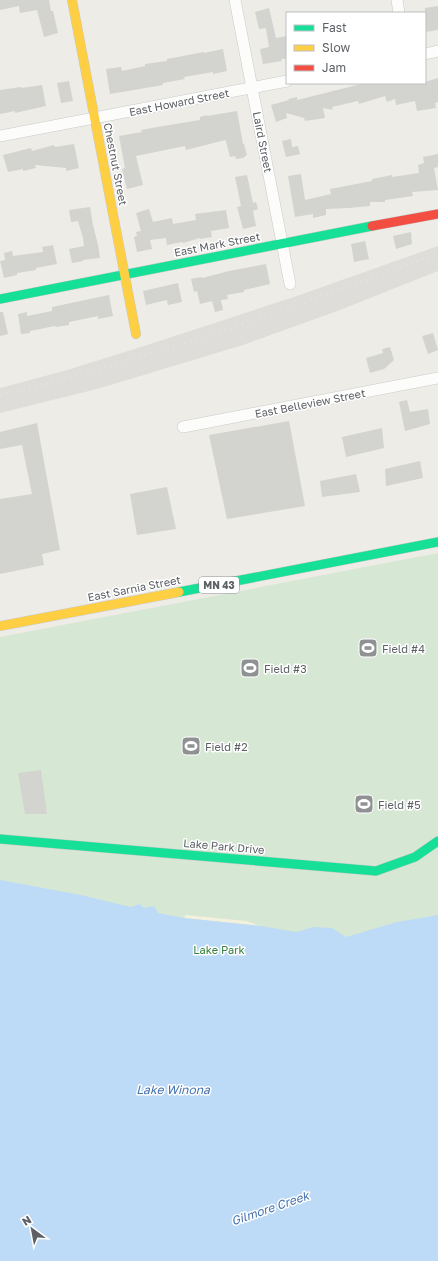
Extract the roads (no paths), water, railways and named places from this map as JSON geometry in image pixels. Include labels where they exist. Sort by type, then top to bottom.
[{"type":"street","name":"Chestnut Street","points":[[72,0],[136,334]]},
{"type":"street","name":"Laird Street","points":[[235,0],[290,284]]},
{"type":"street","points":[[397,0],[399,12]]},
{"type":"street","points":[[426,54],[438,51]]},
{"type":"street","name":"East Howard Street","points":[[0,136],[286,81]]},
{"type":"street","name":"East Mark Street","points":[[0,299],[438,214]]},
{"type":"street","name":"East Belleview Street","points":[[183,427],[438,378]]},
{"type":"street","name":"East Sarnia Street","points":[[0,626],[438,542]]},
{"type":"street","name":"Lake Park Drive","points":[[0,839],[376,871],[415,857],[438,842]]},
{"type":"water","name":"Lake Winona","points":[[0,880],[81,895],[131,907],[140,904],[144,908],[154,906],[158,913],[184,918],[261,926],[296,932],[313,927],[332,928],[346,937],[397,922],[438,915],[438,1261],[0,1261]]},
{"type":"railway","points":[[0,395],[111,366],[167,349],[438,254]]},
{"type":"place","name":"Field #4","points":[[368,648]]},
{"type":"place","name":"Field #3","points":[[250,668]]},
{"type":"place","name":"Field #2","points":[[191,746]]},
{"type":"place","name":"Field #5","points":[[364,804]]},
{"type":"park label","name":"Lake Park","points":[[219,949]]},
{"type":"water label","name":"Gilmore Creek","points":[[270,1208]]}]
